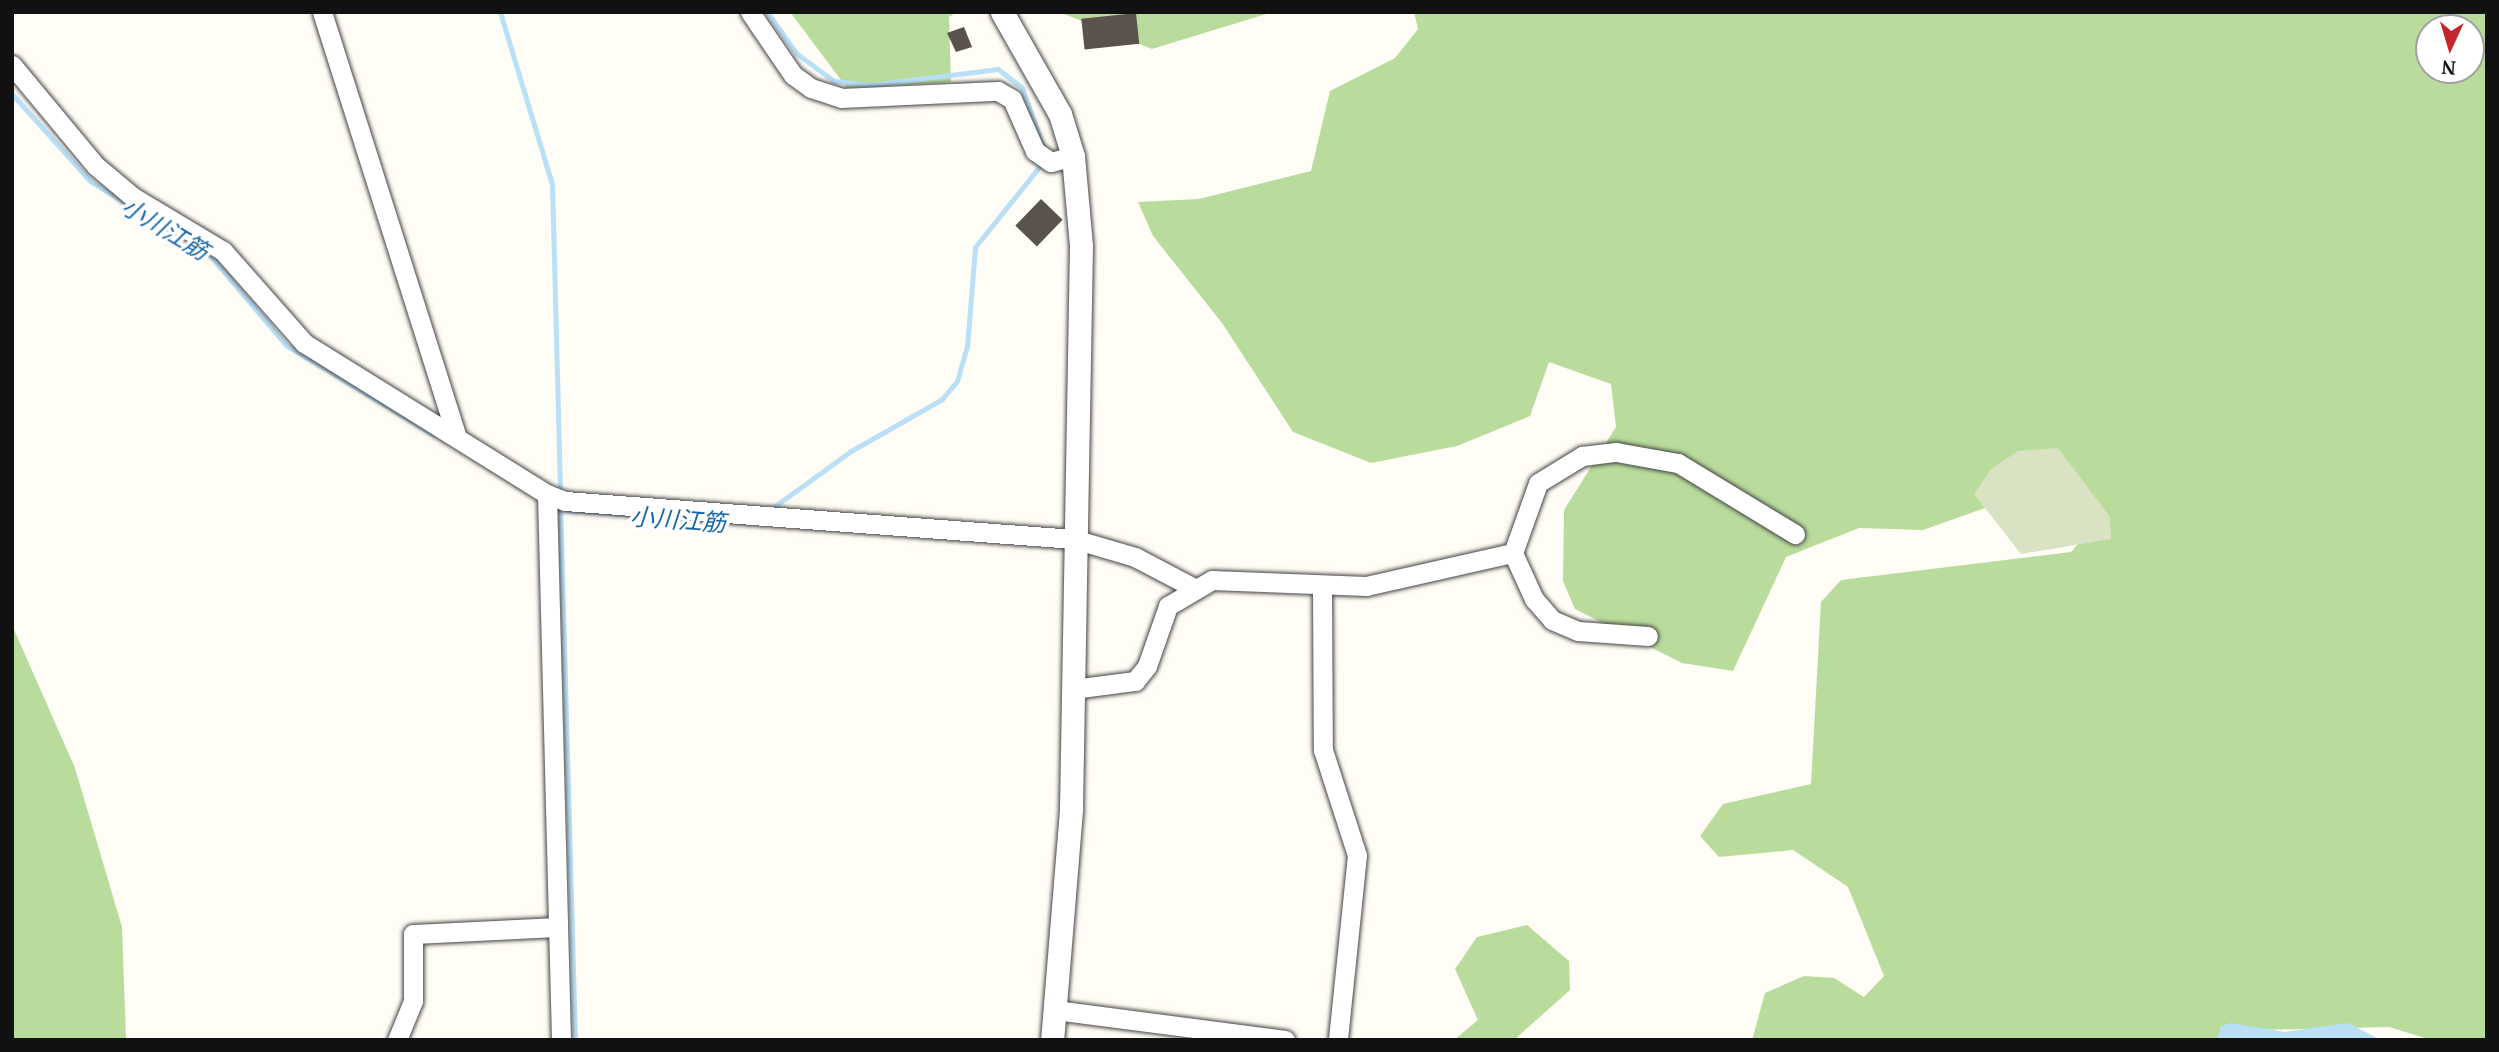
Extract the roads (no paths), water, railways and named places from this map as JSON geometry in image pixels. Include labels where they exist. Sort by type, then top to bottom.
[{"type":"street","points":[[323,12],[456,435]]},
{"type":"street","points":[[750,12],[793,75],[811,88],[841,98],[998,91],[1012,99],[1053,156]]},
{"type":"street","points":[[1002,12],[1044,76],[1053,156],[1081,246],[1066,916],[1052,1040]]},
{"type":"street","points":[[12,65],[96,166],[133,197],[223,251],[304,343],[456,435],[552,500],[1074,539],[1135,557],[1194,587]]},
{"type":"street","points":[[1648,636],[1577,631],[1552,620],[1534,599],[1513,552],[1538,483],[1581,456],[1616,452],[1678,463],[1795,534]]},
{"type":"street","points":[[552,500],[561,1040]]},
{"type":"street","points":[[1073,689],[1135,681],[1147,666],[1168,606],[1194,587],[1243,579],[1322,586],[1398,583],[1513,552]]},
{"type":"street","points":[[1322,586],[1323,750],[1357,855],[1338,1040]]},
{"type":"street","points":[[397,1040],[412,1001],[413,934],[558,928]]},
{"type":"street","points":[[1055,1010],[1284,1040]]},
{"type":"water","points":[[2231,1023],[2285,1032],[2348,1023],[2381,1040],[2217,1040],[2221,1026]]},
{"type":"waterway","points":[[500,12],[552,184],[560,494]]},
{"type":"waterway","name":"小川江筋","points":[[767,12],[796,53],[834,81],[870,85],[998,69],[1022,88],[1044,149]]},
{"type":"waterway","name":"小川江筋","points":[[12,94],[90,181],[146,216]]},
{"type":"waterway","name":"小川江筋","points":[[768,511],[851,451],[942,399],[957,381],[967,347],[975,247],[1043,162]]},
{"type":"waterway","name":"小川江筋","points":[[208,253],[286,345],[434,435]]},
{"type":"waterway","points":[[560,504],[575,1040]]},
{"type":"waterway","name":"小川江筋","points":[[567,510],[752,523]]}]
